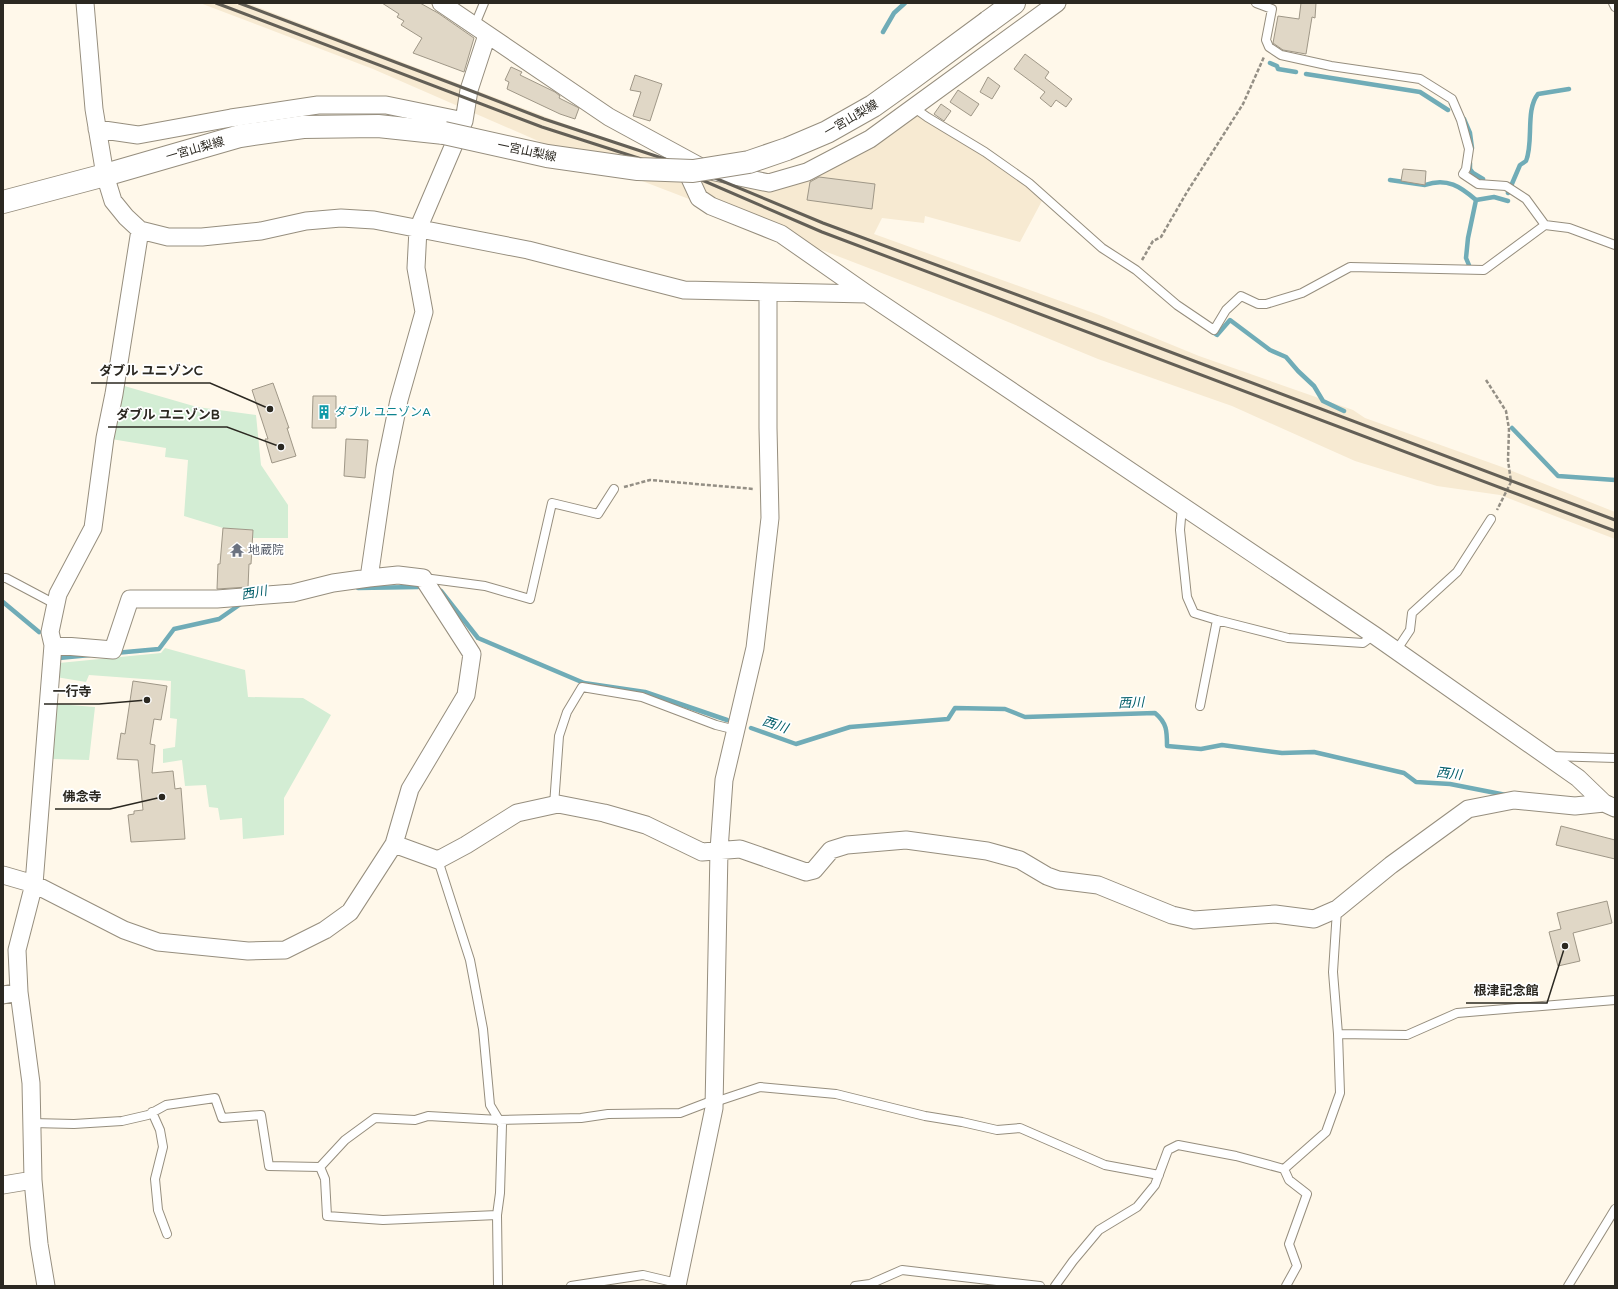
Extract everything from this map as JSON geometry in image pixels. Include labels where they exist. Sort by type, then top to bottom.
[{"type":"main road","name":"一宮山梨線","points":[[3,202],[105,175],[240,136],[303,127],[378,126],[444,133],[547,156],[638,169],[693,171],[749,162],[787,150],[827,132],[873,106],[1014,3]]},
{"type":"street","points":[[85,3],[94,109],[105,175],[113,201],[126,217],[140,230],[168,237],[202,237],[261,231],[306,221],[341,218],[374,220],[528,250],[684,290],[867,294]]},
{"type":"street","points":[[441,3],[609,118],[703,168]]},
{"type":"street","points":[[1057,3],[870,139],[807,172],[769,183],[703,168],[686,166],[699,198],[711,206],[781,234],[867,294],[1374,635],[1578,778],[1609,806]]},
{"type":"street","points":[[369,578],[387,460],[399,400],[424,312],[416,268],[418,229],[464,121],[480,31]]},
{"type":"street","points":[[97,129],[138,135],[230,118],[318,105],[386,105],[464,121]]},
{"type":"street","points":[[46,1286],[39,1244],[33,1180],[31,1083],[11,993],[17,950],[34,884],[53,646],[50,632],[58,594],[93,528],[105,438],[114,394],[140,230]]},
{"type":"street","points":[[677,1284],[714,1108],[719,850],[724,780],[755,648],[770,518],[768,428],[768,292]]},
{"type":"street","points":[[3,875],[34,884],[124,930],[158,942],[248,951],[285,950],[325,930],[350,912],[394,844],[410,789],[466,695],[472,654],[423,578],[398,575],[333,583],[293,593],[217,599],[130,598],[112,650],[53,646]]},
{"type":"street","points":[[394,844],[438,860],[466,845],[517,813],[558,804],[604,813],[646,825],[702,852],[740,849],[806,872],[814,870],[831,850],[847,845],[906,840],[987,851],[1020,860],[1046,876],[1058,880],[1098,885],[1172,915],[1194,920],[1275,914],[1314,919],[1337,909],[1391,865],[1468,808],[1514,800],[1575,806],[1609,806]]},
{"type":"street","points":[[3,1185],[33,1180]]},
{"type":"lane","points":[[480,31],[484,3]]},
{"type":"lane","points":[[1256,3],[1273,6],[1266,40],[1269,47],[1281,55],[1317,63],[1420,79],[1452,99],[1461,120],[1469,149],[1466,169],[1463,174],[1478,184],[1506,186],[1526,200],[1545,225]]},
{"type":"lane","points":[[1613,3],[1615,7]]},
{"type":"lane","points":[[913,107],[985,152],[1029,183],[1102,248],[1136,270],[1177,305],[1214,330],[1226,310],[1241,296],[1258,304],[1266,304],[1302,293],[1350,267],[1484,270],[1545,225],[1569,228],[1615,245]]},
{"type":"lane","points":[[423,578],[485,586],[530,599],[552,503],[598,514],[614,489]]},
{"type":"lane","points":[[1182,505],[1180,530],[1187,597],[1194,613],[1288,638],[1363,643],[1374,635]]},
{"type":"lane","points":[[1396,651],[1410,630],[1412,613],[1456,572],[1491,519]]},
{"type":"lane","points":[[3,578],[6,578],[55,604]]},
{"type":"lane","points":[[1200,706],[1217,620]]},
{"type":"lane","points":[[554,805],[559,736],[567,712],[582,687],[642,697],[716,725],[736,730]]},
{"type":"lane","points":[[1546,756],[1615,758]]},
{"type":"lane","points":[[438,860],[470,960],[483,1029],[490,1105],[502,1125],[498,1215],[498,1286]]},
{"type":"lane","points":[[1284,1170],[1326,1132],[1340,1093],[1338,1034],[1333,972],[1337,909]]},
{"type":"lane","points":[[1338,1034],[1407,1035],[1457,1014],[1615,1000]]},
{"type":"lane","points":[[32,1123],[74,1124],[122,1121],[152,1112],[166,1105],[215,1098],[222,1118],[261,1115],[269,1166],[320,1167],[346,1140],[375,1118],[415,1120],[428,1116],[499,1120],[581,1118],[608,1114],[680,1113],[714,1100],[721,1100],[760,1087],[836,1094],[924,1116],[962,1122],[997,1130],[1020,1128],[1105,1165],[1159,1175]]},
{"type":"lane","points":[[152,1112],[160,1130],[162,1147],[155,1179],[158,1210],[167,1234]]},
{"type":"lane","points":[[1055,1286],[1073,1260],[1099,1230],[1137,1207],[1155,1185],[1168,1150],[1178,1145],[1236,1156],[1284,1170],[1289,1180],[1307,1194],[1289,1244],[1296,1266],[1286,1286]]},
{"type":"lane","points":[[320,1167],[325,1179],[326,1216],[384,1220],[498,1215]]},
{"type":"lane","points":[[1568,1286],[1615,1209]]},
{"type":"lane","points":[[855,1286],[870,1284],[902,1270],[1040,1286]]},
{"type":"lane","points":[[571,1286],[643,1275],[677,1284]]},
{"type":"path","points":[[1136,270],[1153,241],[1161,237],[1187,192],[1243,104],[1269,47]]},
{"type":"path","points":[[1486,380],[1506,411],[1510,429],[1508,460],[1511,482],[1491,519]]},
{"type":"path","points":[[614,489],[650,480],[770,490]]},
{"type":"shaded area","points":[[200,3],[247,3],[554,120],[743,187],[769,183],[913,107],[1044,197],[1020,242],[925,216],[924,223],[882,218],[874,234],[1099,315],[1199,356],[1353,410],[1365,418],[1502,467],[1615,512],[1615,539],[1500,495],[1437,486],[1355,461],[1232,406],[1098,359],[991,315],[543,143],[373,69]]},
{"type":"green space","points":[[121,385],[197,407],[256,415],[261,465],[288,505],[288,538],[253,538],[253,530],[223,528],[184,516],[188,460],[165,457],[166,448],[105,438]]},
{"type":"green space","points":[[165,648],[245,670],[248,697],[303,698],[331,715],[284,798],[284,835],[243,839],[242,818],[220,820],[218,808],[209,807],[206,785],[185,786],[182,760],[163,763],[163,749],[175,747],[177,719],[170,718],[171,681],[89,675],[86,682],[56,677],[59,663],[161,653]]},
{"type":"green space","points":[[57,704],[95,707],[89,760],[52,759]]},
{"type":"building","points":[[382,3],[420,3],[438,13],[474,38],[464,72],[413,53],[422,38],[401,25],[404,21],[397,17],[399,14]]},
{"type":"building","points":[[1301,3],[1316,3],[1315,18],[1312,17],[1306,54],[1283,50],[1273,43],[1278,16],[1299,19]]},
{"type":"building","points":[[1025,54],[1049,72],[1045,78],[1072,99],[1066,107],[1056,100],[1051,107],[1040,98],[1045,92],[1014,69]]},
{"type":"building","points":[[511,67],[522,72],[520,75],[555,92],[560,96],[559,98],[579,108],[575,119],[560,114],[507,89],[509,82],[505,80]]},
{"type":"building","points":[[635,75],[662,84],[650,121],[633,116],[641,92],[630,90]]},
{"type":"building","points":[[988,77],[1000,86],[992,99],[980,92]]},
{"type":"building","points":[[958,90],[979,104],[971,116],[950,102]]},
{"type":"building","points":[[941,104],[951,111],[944,121],[934,114]]},
{"type":"building","points":[[1403,169],[1426,171],[1425,185],[1401,181]]},
{"type":"building","points":[[819,177],[875,184],[872,209],[807,200],[810,182]]},
{"type":"building","points":[[273,383],[289,428],[287,428],[296,456],[272,463],[265,439],[268,439],[252,390]]},
{"type":"building","name":"ダブル ユニゾンA","points":[[313,396],[336,396],[336,428],[312,428]]},
{"type":"building","points":[[346,439],[368,440],[365,478],[344,476]]},
{"type":"building","points":[[223,528],[253,530],[248,587],[217,589],[218,564],[220,564]]},
{"type":"building","points":[[133,681],[167,686],[161,720],[154,719],[150,744],[155,745],[152,773],[173,771],[175,789],[181,788],[185,839],[131,842],[128,815],[134,814],[134,811],[143,810],[138,760],[117,759],[121,733],[125,734]]},
{"type":"building","points":[[1561,826],[1615,840],[1615,859],[1556,845]]},
{"type":"building","points":[[1607,901],[1612,923],[1573,933],[1580,961],[1558,966],[1549,932],[1561,929],[1557,913]]},
{"type":"waterway","points":[[883,32],[894,13],[905,3]]},
{"type":"waterway","points":[[1270,63],[1277,66],[1278,69],[1296,72]]},
{"type":"waterway","points":[[1306,74],[1420,92],[1448,110]]},
{"type":"waterway","points":[[1508,193],[1520,165],[1526,161],[1532,109],[1538,94],[1569,89]]},
{"type":"waterway","points":[[1464,119],[1470,133],[1472,148]]},
{"type":"waterway","points":[[1470,163],[1470,169],[1473,173],[1483,179]]},
{"type":"waterway","points":[[1390,180],[1425,185],[1440,182],[1447,183],[1459,187],[1476,200],[1468,238],[1466,258],[1471,270]]},
{"type":"waterway","points":[[1476,200],[1494,197],[1508,201]]},
{"type":"waterway","points":[[1211,331],[1217,335],[1230,320],[1270,350],[1286,357],[1314,386],[1323,401],[1344,411]]},
{"type":"waterway","points":[[1512,428],[1558,476],[1615,480]]},
{"type":"waterway","name":"西川","points":[[358,588],[418,587]]},
{"type":"waterway","name":"西川","points":[[441,591],[478,638],[584,683],[645,692],[727,720]]},
{"type":"waterway","name":"西川","points":[[3,602],[39,632]]},
{"type":"waterway","name":"西川","points":[[115,653],[159,649],[174,629],[219,619],[242,603]]},
{"type":"waterway","name":"西川","points":[[59,658],[90,655]]},
{"type":"waterway","name":"西川","points":[[751,728],[796,744],[850,727],[948,719],[955,708],[1005,709],[1025,717],[1155,713],[1162,720],[1166,728],[1167,746],[1201,749],[1222,745],[1282,753],[1314,752],[1404,773],[1416,782],[1450,784],[1506,795]]},
{"type":"railway","points":[[216,3],[542,127],[688,174],[822,232],[1615,531]]},
{"type":"railway","points":[[239,3],[544,119],[686,166],[823,223],[1112,330],[1615,520]]},
{"type":"place","name":"ダブル ユニゾンC","points":[[270,409]]},
{"type":"place","name":"ダブル ユニゾンA","points":[[324,412]]},
{"type":"place","name":"ダブル ユニゾンB","points":[[281,447]]},
{"type":"place","name":"地蔵院","points":[[237,550]]},
{"type":"place","name":"一行寺","points":[[147,700]]},
{"type":"place","name":"佛念寺","points":[[162,797]]},
{"type":"place","name":"根津記念館","points":[[1565,946]]}]
